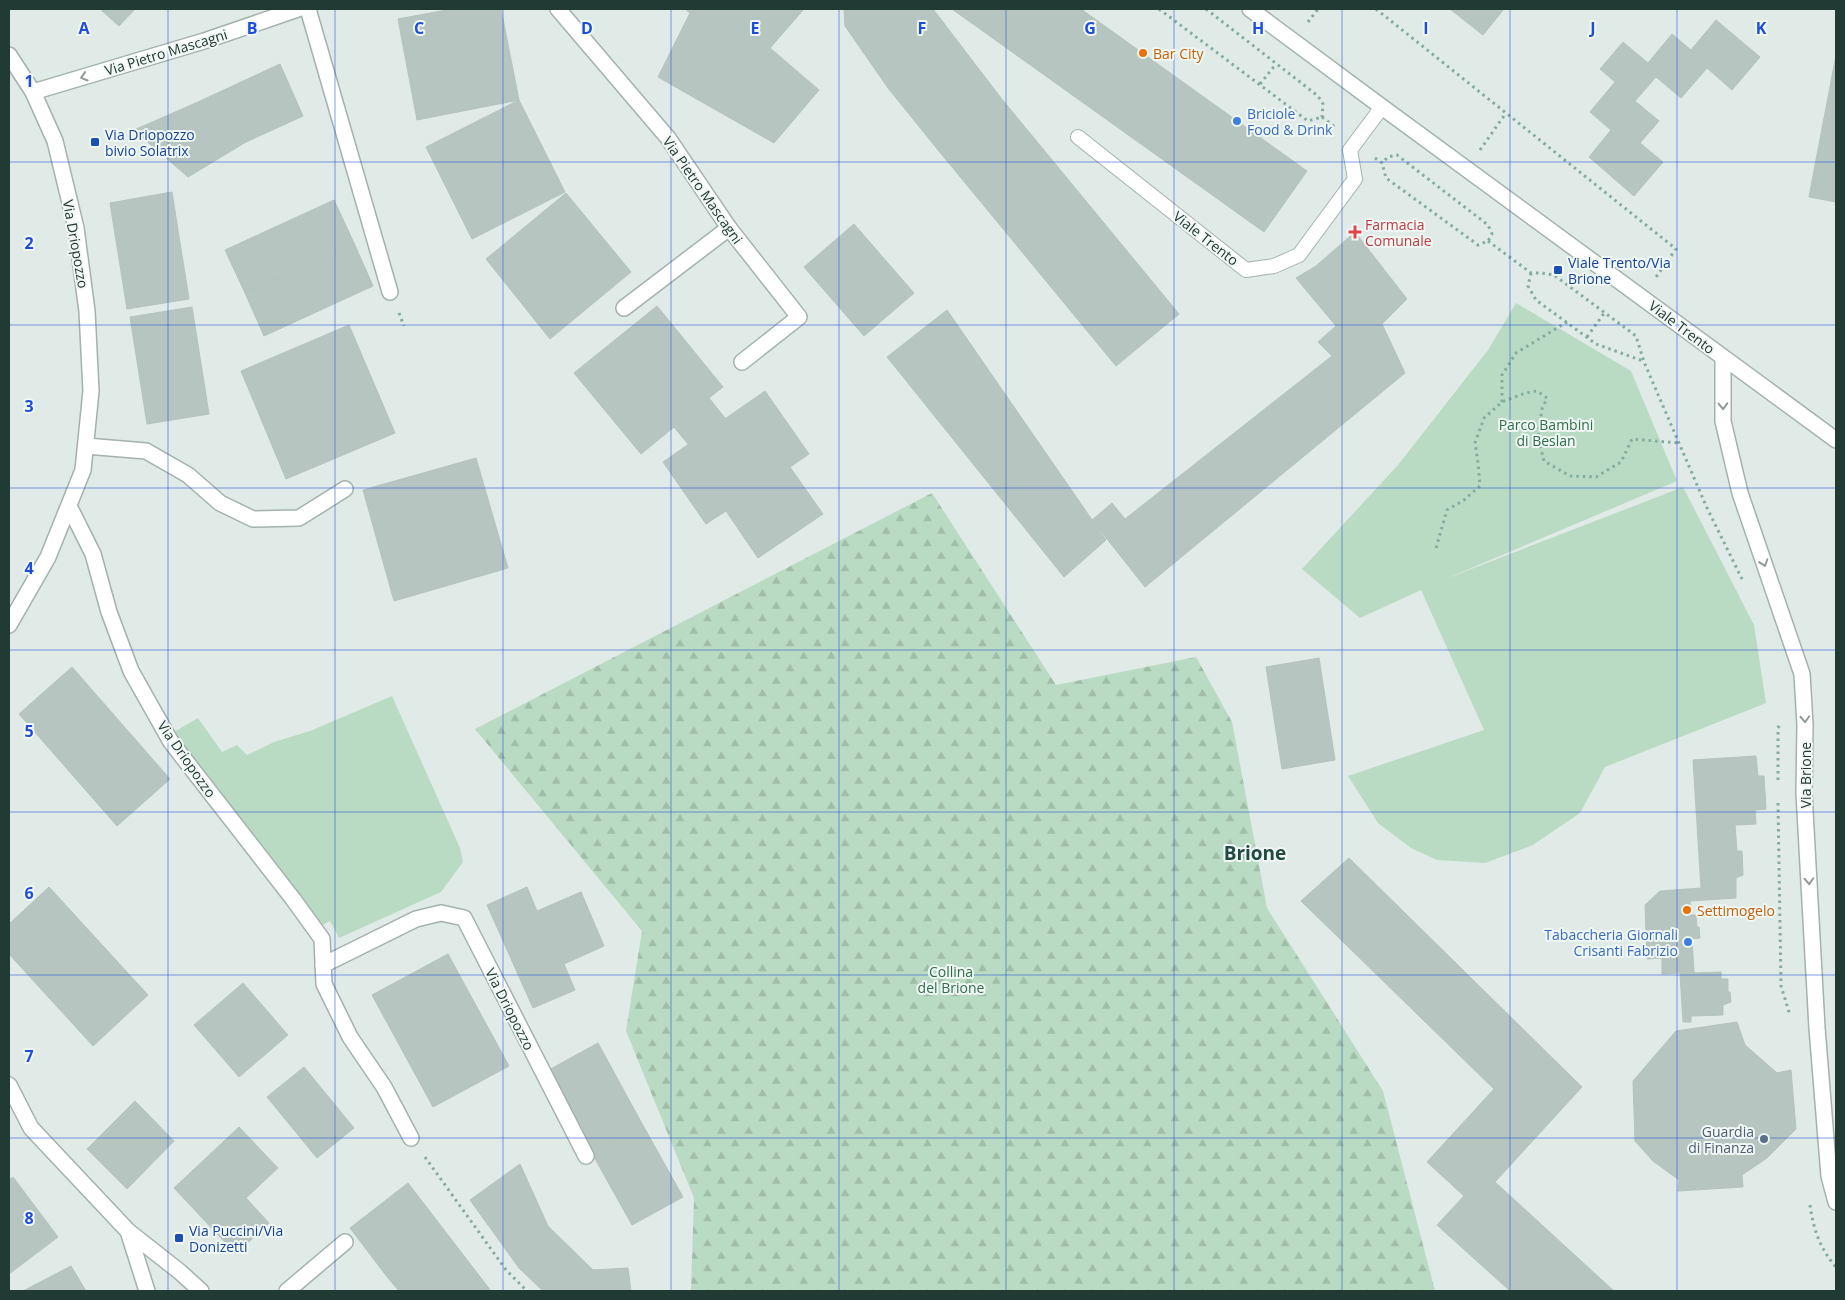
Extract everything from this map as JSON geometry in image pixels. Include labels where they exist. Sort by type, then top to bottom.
[{"type":"street","name":"Via Pietro Mascagni","points":[[33,92],[204,41],[298,9]]},
{"type":"street","points":[[308,9],[390,292]]},
{"type":"street","name":"Via Pietro Mascagni","points":[[558,9],[668,138],[729,228],[799,317],[742,362]]},
{"type":"street","name":"Viale Trento","points":[[1250,9],[1382,108],[1538,220],[1836,440]]},
{"type":"street","name":"Via Driopozzo","points":[[9,56],[33,92],[55,141],[76,228],[87,311],[91,391],[83,470],[48,558],[9,625]]},
{"type":"street","points":[[624,308],[729,228]]},
{"type":"street","name":"Via Brione","points":[[1723,358],[1723,421],[1740,494],[1802,674],[1805,725],[1804,793],[1817,1028],[1829,1176],[1836,1202]]},
{"type":"street","points":[[86,446],[146,451],[188,475],[220,503],[253,519],[298,518],[345,489]]},
{"type":"street","name":"Via Driopozzo","points":[[69,506],[93,554],[109,612],[131,671],[171,742],[293,898],[322,939],[324,984],[346,1028],[384,1087],[411,1138]]},
{"type":"street","name":"Via Driopozzo","points":[[323,965],[416,919],[441,913],[464,918],[586,1156]]},
{"type":"street","points":[[9,1085],[31,1128],[128,1231],[202,1291]]},
{"type":"street","points":[[128,1231],[147,1291]]},
{"type":"street","points":[[288,1291],[344,1242]]},
{"type":"lane","name":"Viale Trento","points":[[1078,137],[1246,270],[1274,266],[1299,255],[1355,179],[1350,150],[1382,108]]},
{"type":"path","points":[[1158,9],[1308,121],[1322,117],[1323,104],[1318,96],[1206,9]]},
{"type":"path","points":[[1308,22],[1318,9]]},
{"type":"path","points":[[1376,9],[1676,249],[1654,280]]},
{"type":"path","points":[[1260,84],[1276,64]]},
{"type":"path","points":[[1480,151],[1506,113]]},
{"type":"path","points":[[1397,155],[1488,225],[1492,234],[1488,241],[1478,245],[1386,178],[1382,163],[1388,158],[1397,155]]},
{"type":"path","points":[[1488,241],[1530,273],[1554,275],[1636,336],[1644,362],[1707,508],[1746,587]]},
{"type":"path","points":[[1530,273],[1528,286],[1536,300],[1596,344],[1644,362]]},
{"type":"path","points":[[1587,337],[1605,312]]},
{"type":"path","points":[[1502,402],[1502,375],[1516,353],[1567,322]]},
{"type":"path","points":[[1436,548],[1447,510],[1464,500],[1480,486],[1475,444],[1484,418],[1502,402],[1525,392],[1537,391],[1547,398],[1542,409],[1538,437],[1544,461],[1570,476],[1596,477],[1620,462],[1632,439],[1679,443]]},
{"type":"path","points":[[411,1138],[506,1270],[527,1291]]},
{"type":"green space","name":"Parco Bambini di Beslan","points":[[1516,303],[1631,371],[1677,481],[1443,580],[1683,487],[1754,625],[1766,703],[1605,767],[1580,813],[1533,845],[1485,863],[1437,860],[1411,848],[1378,823],[1348,776],[1484,730],[1421,590],[1360,618],[1302,569],[1398,465],[1488,350]]},
{"type":"green space","name":"Collina del Brione","points":[[932,493],[1056,685],[1196,657],[1232,722],[1267,908],[1383,1091],[1435,1291],[691,1291],[694,1198],[626,1031],[642,931],[475,729]]},
{"type":"green space","points":[[392,696],[460,848],[463,862],[441,892],[339,938],[330,921],[319,927],[212,795],[174,732],[198,718],[222,752],[237,745],[247,755],[274,742],[310,731]]},
{"type":"building","points":[[100,9],[135,9],[119,26]]},
{"type":"building","points":[[452,9],[501,9],[519,100],[417,120],[398,19]]},
{"type":"building","points":[[685,9],[804,9],[770,48],[819,90],[774,143],[658,77],[690,13]]},
{"type":"building","points":[[844,9],[933,9],[1001,98],[938,150],[888,88],[845,26]]},
{"type":"building","points":[[952,9],[1081,9],[1307,171],[1264,232]]},
{"type":"building","points":[[1450,9],[1504,9],[1483,35]]},
{"type":"building","points":[[1716,20],[1760,57],[1732,90],[1707,68],[1681,98],[1656,77],[1635,101],[1659,121],[1640,143],[1663,162],[1634,196],[1589,157],[1611,130],[1590,112],[1615,82],[1600,69],[1623,42],[1648,63],[1672,34],[1691,50]]},
{"type":"building","points":[[1836,55],[1836,202],[1809,197]]},
{"type":"building","points":[[280,64],[303,116],[246,142],[198,102]]},
{"type":"building","points":[[1001,98],[1179,314],[1116,366],[938,150]]},
{"type":"building","points":[[519,100],[565,192],[472,239],[426,147]]},
{"type":"building","points":[[198,102],[246,142],[188,177],[134,130]]},
{"type":"building","points":[[172,192],[189,299],[127,309],[110,203]]},
{"type":"building","points":[[566,193],[631,272],[550,339],[486,259]]},
{"type":"building","points":[[334,200],[354,243],[245,293],[225,250]]},
{"type":"building","points":[[854,224],[914,293],[864,336],[804,267]]},
{"type":"building","points":[[1355,232],[1407,299],[1382,324],[1405,373],[1145,587],[1092,520],[1112,503],[1125,519],[1332,356],[1318,342],[1336,326],[1296,278],[1316,266]]},
{"type":"building","points":[[354,243],[373,286],[264,336],[245,293]]},
{"type":"building","points":[[657,306],[723,387],[709,398],[725,418],[688,444],[674,427],[641,454],[574,373]]},
{"type":"building","points":[[192,307],[209,414],[147,424],[130,317]]},
{"type":"building","points":[[947,310],[1106,540],[1064,577],[887,357]]},
{"type":"building","points":[[349,325],[395,433],[286,479],[241,371]]},
{"type":"building","points":[[765,391],[809,454],[790,467],[823,514],[758,558],[726,511],[706,524],[663,462]]},
{"type":"building","points":[[476,458],[508,568],[394,601],[363,490]]},
{"type":"building","points":[[1319,658],[1335,760],[1282,769],[1266,667]]},
{"type":"building","points":[[72,667],[170,779],[117,826],[19,714]]},
{"type":"building","points":[[1756,756],[1758,776],[1764,776],[1766,809],[1755,810],[1756,824],[1735,825],[1737,851],[1742,851],[1743,875],[1736,878],[1736,898],[1690,901],[1691,915],[1696,915],[1700,938],[1692,939],[1694,973],[1721,972],[1721,979],[1728,979],[1728,992],[1730,992],[1731,1002],[1723,1005],[1723,1015],[1691,1016],[1691,1022],[1683,1022],[1680,973],[1662,974],[1662,958],[1647,959],[1645,905],[1660,891],[1701,888],[1693,760]]},
{"type":"building","points":[[1349,858],[1582,1087],[1495,1182],[1614,1291],[1510,1291],[1437,1225],[1464,1196],[1427,1162],[1494,1089],[1301,901]]},
{"type":"building","points":[[49,887],[148,995],[93,1046],[9,954],[9,924]]},
{"type":"building","points":[[527,887],[537,911],[581,892],[604,946],[564,964],[575,990],[533,1008],[487,905]]},
{"type":"building","points":[[448,954],[509,1066],[433,1107],[372,995]]},
{"type":"building","points":[[243,983],[288,1035],[239,1077],[194,1025]]},
{"type":"building","points":[[1737,1022],[1745,1045],[1777,1073],[1791,1070],[1796,1129],[1767,1158],[1742,1175],[1743,1187],[1678,1191],[1679,1180],[1653,1161],[1635,1141],[1633,1081],[1676,1031]]},
{"type":"building","points":[[598,1043],[640,1120],[589,1148],[547,1071]]},
{"type":"building","points":[[304,1067],[354,1128],[317,1158],[267,1097]]},
{"type":"building","points":[[135,1101],[174,1141],[127,1189],[87,1149]]},
{"type":"building","points":[[640,1120],[683,1197],[632,1225],[589,1148]]},
{"type":"building","points":[[239,1127],[278,1168],[246,1198],[269,1223],[236,1254],[174,1188]]},
{"type":"building","points":[[520,1164],[548,1226],[593,1270],[628,1268],[631,1291],[543,1291],[519,1268],[470,1200]]},
{"type":"building","points":[[13,1177],[58,1237],[9,1274],[9,1180]]},
{"type":"building","points":[[408,1183],[491,1291],[399,1291],[388,1278],[350,1228]]},
{"type":"building","points":[[71,1266],[86,1291],[23,1291]]},
{"type":"place","name":"Bar City","points":[[1143,53]]},
{"type":"place","name":"Briciole Food & Drink","points":[[1237,121]]},
{"type":"place","name":"Via Driopozzo bivio Solatrix","points":[[95,142]]},
{"type":"place","name":"Farmacia Comunale","points":[[1355,232]]},
{"type":"place","name":"Viale Trento/Via Brione","points":[[1558,270]]},
{"type":"place","name":"Settimogelo","points":[[1687,910]]},
{"type":"place","name":"Tabaccheria Giornali Crisanti Fabrizio","points":[[1688,942]]},
{"type":"place","name":"Guardia di Finanza","points":[[1764,1139]]},
{"type":"place","name":"Via Puccini/Via Donizetti","points":[[179,1238]]},
{"type":"district","name":"Brione","points":[[1255,853]]}]
